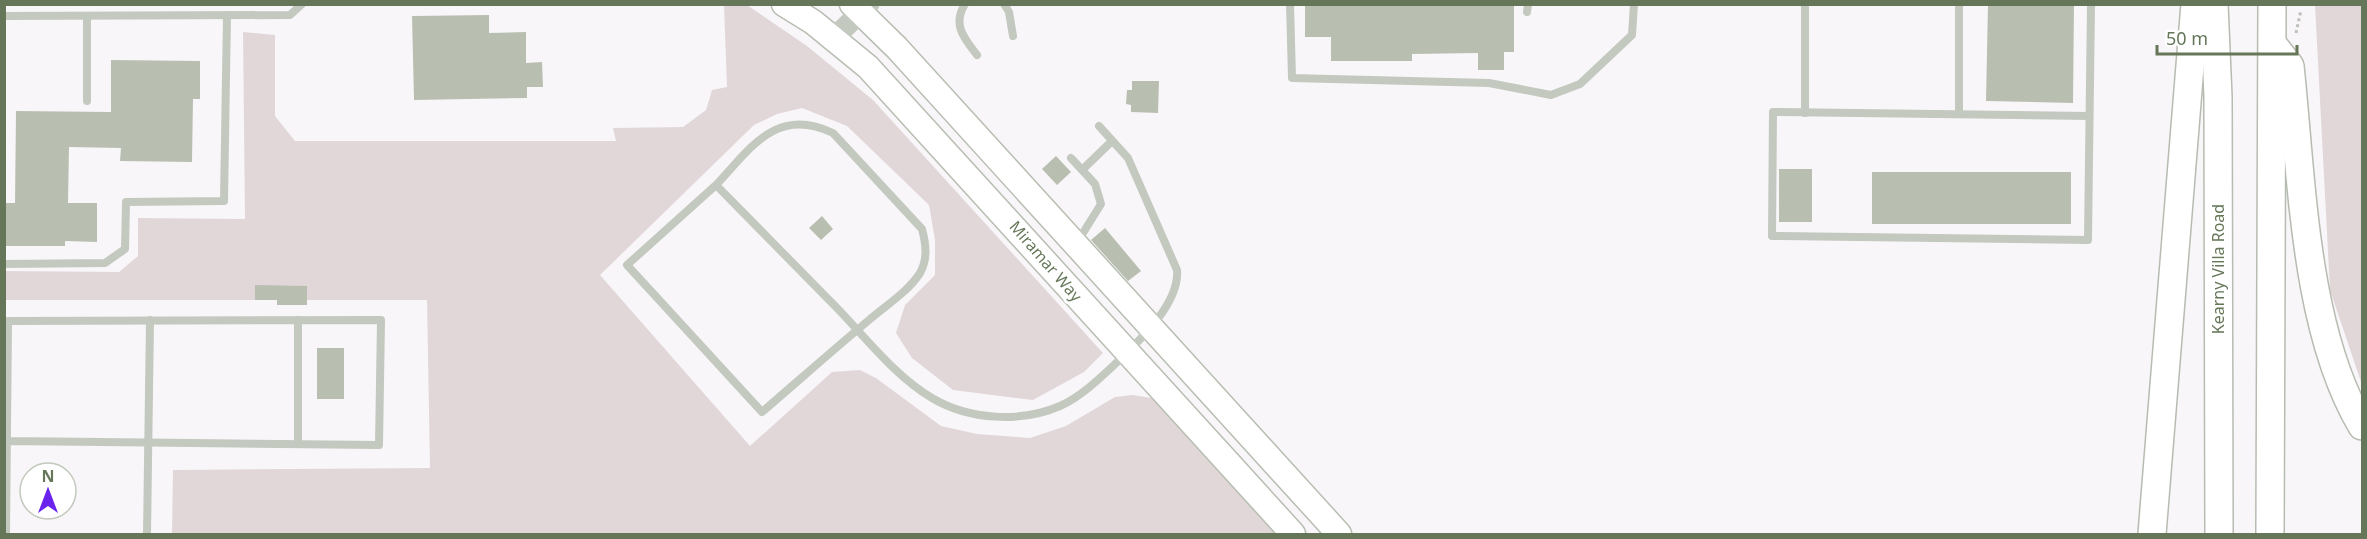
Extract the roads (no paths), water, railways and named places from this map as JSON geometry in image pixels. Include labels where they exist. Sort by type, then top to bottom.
[{"type":"main road","name":"Miramar Way","points":[[784,4],[813,22],[868,67],[1009,219],[1293,534]]},
{"type":"main road","points":[[2152,534],[2194,4]]},
{"type":"main road","name":"Kearny Villa Road","points":[[2214,4],[2218,97],[2218,534]]},
{"type":"main road","points":[[2270,534],[2272,4]]},
{"type":"main road","name":"Miramar Way","points":[[861,7],[1339,534]]},
{"type":"main road","points":[[2272,44],[2290,66],[2319,310],[2339,379],[2362,426]]},
{"type":"street","points":[[833,39],[861,7]]},
{"type":"lane","points":[[4,16],[290,15],[302,4]]},
{"type":"lane","points":[[965,4],[958,19],[961,34],[977,55]]},
{"type":"lane","points":[[1004,4],[1009,12],[1013,36]]},
{"type":"lane","points":[[1290,4],[1292,78],[1489,83],[1551,95],[1580,84],[1632,34],[1634,4]]},
{"type":"lane","points":[[1805,4],[1805,112]]},
{"type":"lane","points":[[1959,4],[1959,114]]},
{"type":"lane","points":[[2089,116],[1773,112],[1772,236],[2088,240],[2091,4]]},
{"type":"lane","points":[[4,264],[105,263],[125,249],[126,202],[225,201],[227,15]]},
{"type":"lane","points":[[87,16],[87,101]]},
{"type":"lane","points":[[802,123],[818,126],[833,133],[922,229],[926,244],[925,259],[915,279],[858,329],[762,412],[627,266],[716,185],[770,131],[785,125],[802,123]]},
{"type":"lane","points":[[716,185],[899,370],[933,399],[973,414],[1017,417],[1059,406],[1096,382],[1150,328],[1174,294],[1178,282],[1177,270],[1128,158],[1099,126]]},
{"type":"lane","points":[[1082,170],[1112,141]]},
{"type":"lane","points":[[1071,158],[1095,184],[1101,204],[1076,244]]},
{"type":"lane","points":[[147,534],[150,320]]},
{"type":"lane","points":[[6,441],[379,445],[381,321],[8,321],[6,441],[6,534]]},
{"type":"lane","points":[[298,321],[298,444]]}]
